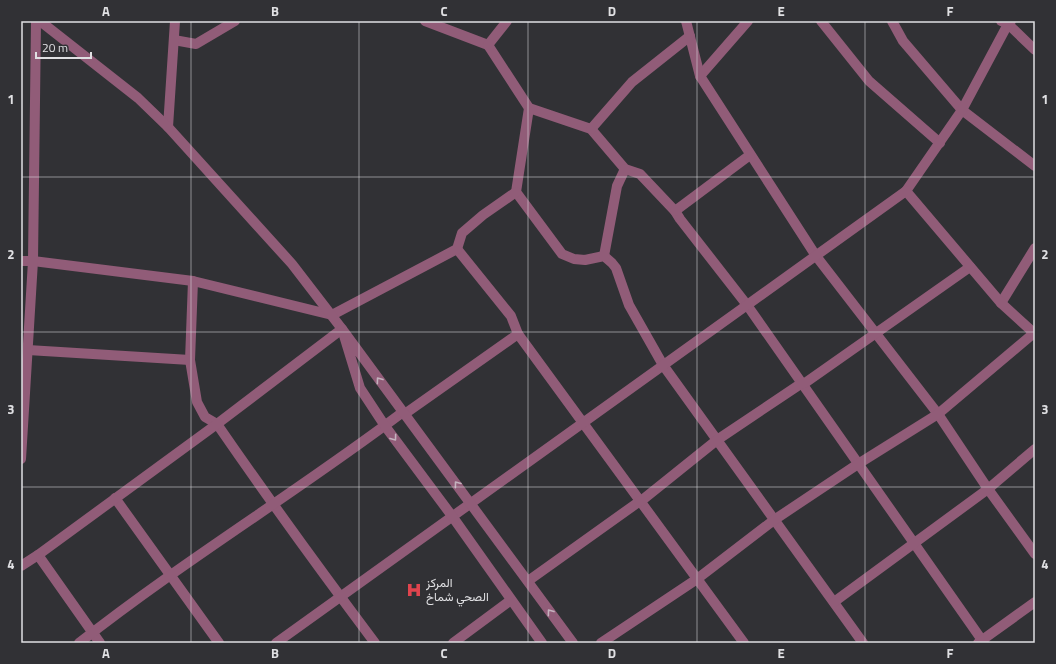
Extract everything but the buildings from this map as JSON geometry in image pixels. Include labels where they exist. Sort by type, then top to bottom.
[{"type":"street","points":[[21,459],[33,261],[36,21]]},
{"type":"street","points":[[40,21],[138,98],[168,127],[292,264],[332,315],[573,643]]},
{"type":"street","points":[[168,127],[175,21]]},
{"type":"street","points":[[174,40],[196,44],[235,21]]},
{"type":"street","points":[[426,21],[488,45],[529,108],[591,129],[625,168],[640,174],[675,211],[684,226],[747,305],[982,642],[1035,602]]},
{"type":"street","points":[[488,45],[507,21]]},
{"type":"street","points":[[686,21],[700,76],[816,256],[938,414],[988,489],[1035,554]]},
{"type":"street","points":[[700,76],[748,21]]},
{"type":"street","points":[[821,21],[869,81],[940,143]]},
{"type":"street","points":[[892,21],[903,41],[962,110],[1035,166]]},
{"type":"street","points":[[276,643],[906,191],[962,110],[1006,22],[1035,50]]},
{"type":"street","points":[[591,129],[632,82],[690,36]]},
{"type":"street","points":[[529,108],[516,192],[562,254],[574,259],[585,260],[604,256]]},
{"type":"street","points":[[675,211],[750,155]]},
{"type":"street","points":[[604,256],[617,186],[625,168]]},
{"type":"street","points":[[601,643],[697,579],[774,520],[858,464],[938,414],[1034,333],[1001,303],[906,191]]},
{"type":"street","points":[[21,261],[33,261],[193,281],[332,315],[457,249],[462,233],[516,192]]},
{"type":"street","points":[[1001,303],[1035,248]]},
{"type":"street","points":[[457,249],[511,316],[518,334],[744,643]]},
{"type":"street","points":[[604,256],[616,268],[629,305],[663,365],[863,643]]},
{"type":"street","points":[[528,580],[642,501],[717,440],[802,383],[805,383],[970,267]]},
{"type":"street","points":[[193,281],[190,360],[197,402],[205,417],[217,424],[273,505],[375,643]]},
{"type":"street","points":[[21,566],[217,424],[342,329]]},
{"type":"street","points":[[342,329],[360,388],[385,426],[452,516],[542,643]]},
{"type":"street","points":[[79,643],[170,575],[273,505],[403,412],[406,412],[518,334]]},
{"type":"street","points":[[28,350],[190,360]]},
{"type":"street","points":[[834,602],[988,489],[1035,449]]},
{"type":"street","points":[[116,498],[219,643]]},
{"type":"street","points":[[38,555],[100,643]]},
{"type":"street","points":[[453,643],[511,600]]},
{"type":"place","name":"المركز الصحي شماخ","points":[[414,590]]}]
